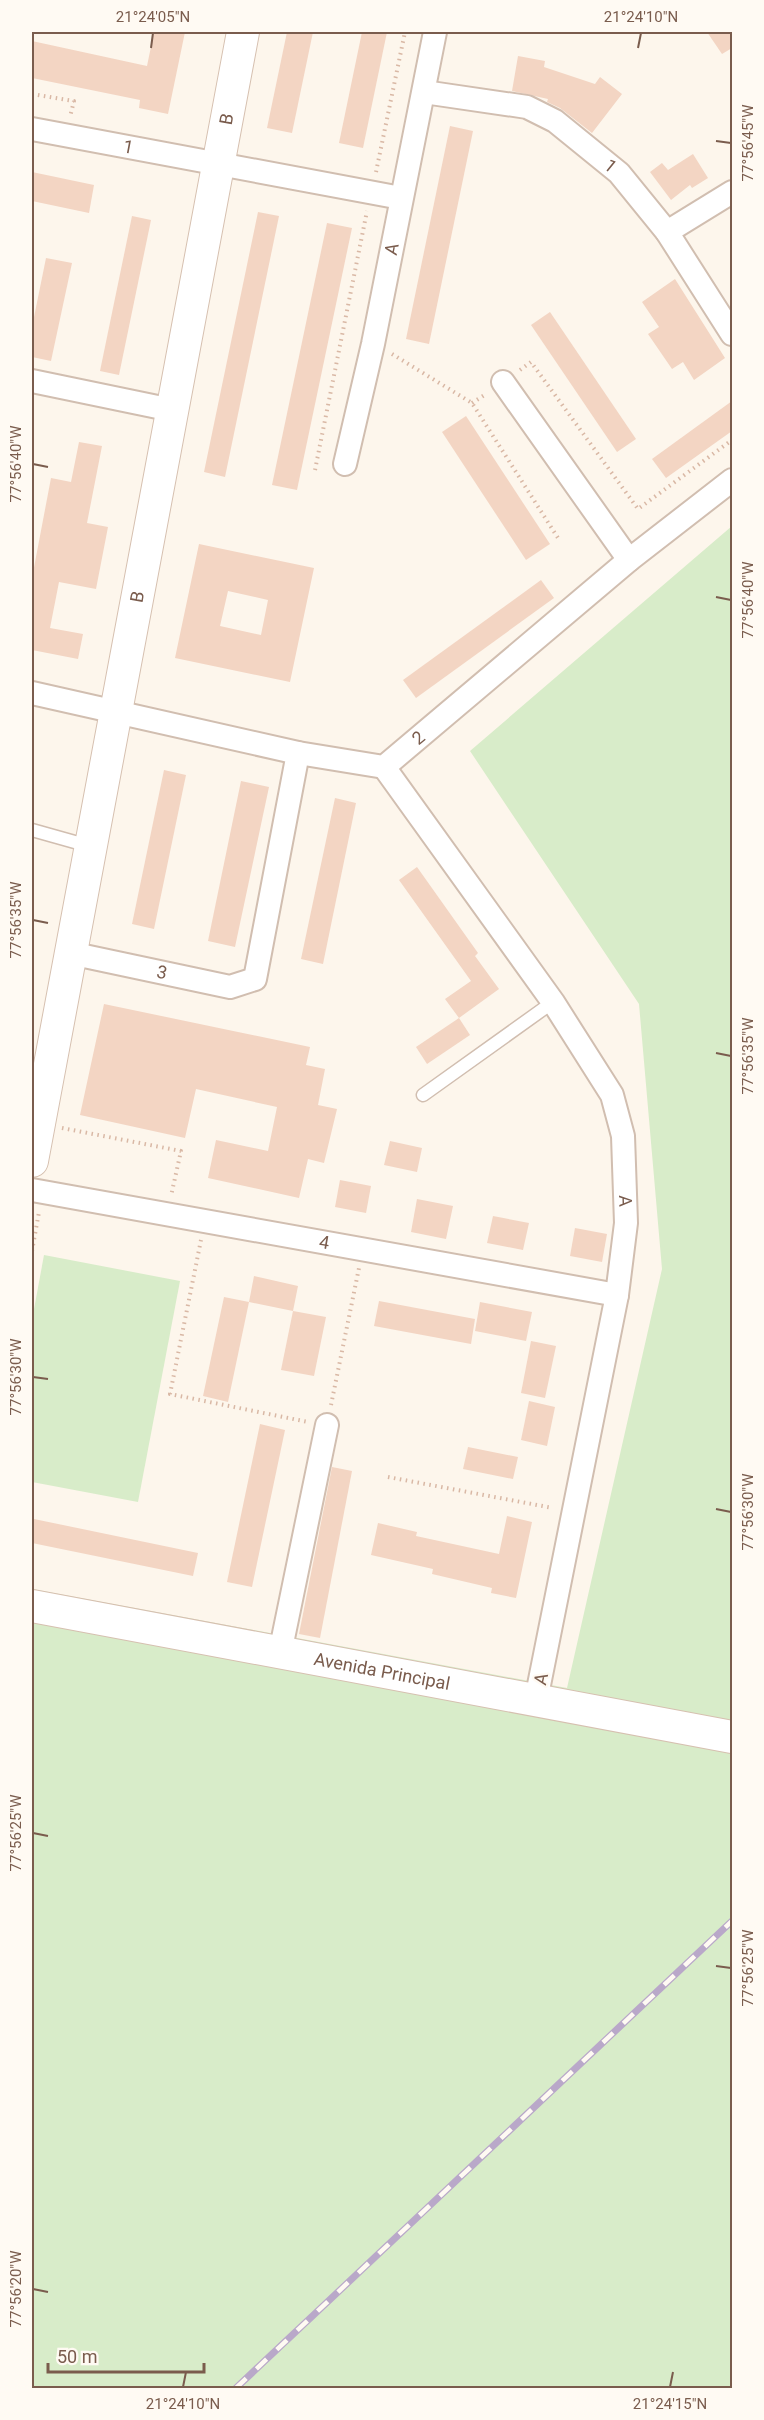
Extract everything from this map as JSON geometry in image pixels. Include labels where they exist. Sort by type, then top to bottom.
[{"type":"street","name":"B","points":[[32,1161],[243,32]]},
{"type":"street","name":"A","points":[[345,464],[373,344],[435,32]]},
{"type":"street","name":"1","points":[[424,92],[527,107],[555,120],[619,173],[667,232],[732,334]]},
{"type":"street","name":"1","points":[[32,129],[219,162],[401,198]]},
{"type":"street","points":[[667,232],[732,192]]},
{"type":"street","points":[[32,381],[172,410]]},
{"type":"street","points":[[503,382],[629,560]]},
{"type":"street","name":"2","points":[[384,767],[629,560],[732,480]]},
{"type":"street","points":[[32,693],[298,753],[384,767]]},
{"type":"street","name":"3","points":[[70,953],[230,987],[255,979],[298,753]]},
{"type":"street","name":"A","points":[[384,767],[553,1002],[612,1095],[623,1136],[626,1223],[617,1294],[536,1700]]},
{"type":"street","name":"4","points":[[32,1190],[617,1294]]},
{"type":"street","points":[[280,1653],[327,1425]]},
{"type":"street","name":"Avenida Principal","points":[[32,1606],[732,1737]]},
{"type":"lane","points":[[32,830],[90,846]]},
{"type":"lane","points":[[423,1095],[553,1002]]},
{"type":"path","points":[[315,470],[405,32]]},
{"type":"path","points":[[373,344],[472,403],[558,538]]},
{"type":"path","points":[[472,403],[531,362],[638,510],[732,440]]},
{"type":"path","points":[[54,1127],[181,1151],[171,1197],[180,1198]]},
{"type":"path","points":[[205,1221],[170,1394],[327,1425],[363,1249]]},
{"type":"path","points":[[388,1477],[575,1512]]},
{"type":"green space","points":[[732,526],[732,2388],[32,2388],[32,1589],[567,1688],[662,1269],[639,1004],[470,751]]},
{"type":"green space","points":[[44,1255],[180,1281],[138,1502],[32,1482],[32,1320]]},
{"type":"building","points":[[154,32],[185,32],[168,114],[139,108],[140,100],[32,78],[32,41],[147,66]]},
{"type":"building","points":[[287,32],[313,32],[292,133],[267,128]]},
{"type":"building","points":[[362,32],[387,32],[363,148],[339,143]]},
{"type":"building","points":[[707,32],[732,32],[732,48],[722,54]]},
{"type":"building","points":[[518,56],[545,61],[544,67],[595,84],[600,77],[622,94],[592,133],[560,108],[547,102],[548,99],[512,91]]},
{"type":"building","points":[[450,126],[473,131],[429,344],[406,339]]},
{"type":"building","points":[[693,154],[708,178],[692,188],[690,185],[671,200],[650,172],[662,163],[668,170]]},
{"type":"building","points":[[32,172],[94,185],[89,213],[32,201]]},
{"type":"building","points":[[258,212],[279,216],[225,477],[204,472]]},
{"type":"building","points":[[132,216],[151,220],[119,375],[100,371]]},
{"type":"building","points":[[327,223],[352,228],[297,490],[272,485]]},
{"type":"building","points":[[46,258],[72,263],[51,361],[32,357],[32,327]]},
{"type":"building","points":[[675,279],[725,358],[694,380],[683,362],[672,369],[648,334],[659,327],[642,302]]},
{"type":"building","points":[[550,312],[636,439],[617,452],[531,325]]},
{"type":"building","points":[[732,401],[732,431],[666,478],[652,459]]},
{"type":"building","points":[[466,416],[550,544],[526,560],[442,432]]},
{"type":"building","points":[[79,442],[102,446],[87,523],[108,527],[96,589],[59,582],[50,628],[83,634],[78,659],[32,650],[32,578],[51,478],[71,482]]},
{"type":"building","points":[[199,544],[314,568],[290,682],[175,658]],"holes":[[[228,591],[268,600],[261,635],[220,626]]]},
{"type":"building","points":[[541,580],[554,598],[416,698],[403,680]]},
{"type":"building","points":[[164,770],[186,775],[154,929],[132,924]]},
{"type":"building","points":[[241,781],[269,787],[235,947],[208,941]]},
{"type":"building","points":[[335,798],[356,803],[323,964],[301,959]]},
{"type":"building","points":[[417,867],[478,953],[475,956],[499,989],[459,1018],[445,999],[471,981],[399,880]]},
{"type":"building","points":[[104,1004],[310,1047],[306,1065],[325,1069],[318,1105],[337,1109],[324,1163],[308,1159],[299,1198],[208,1178],[216,1140],[268,1151],[277,1107],[196,1089],[185,1138],[80,1115]]},
{"type":"building","points":[[459,1018],[470,1035],[427,1064],[416,1047]]},
{"type":"building","points":[[390,1141],[422,1148],[417,1172],[384,1165]]},
{"type":"building","points":[[340,1180],[371,1186],[366,1213],[335,1207]]},
{"type":"building","points":[[417,1199],[453,1206],[446,1239],[411,1232]]},
{"type":"building","points":[[493,1216],[529,1223],[523,1250],[487,1243]]},
{"type":"building","points":[[575,1228],[607,1234],[602,1262],[570,1256]]},
{"type":"building","points":[[254,1276],[298,1286],[293,1311],[249,1302]]},
{"type":"building","points":[[224,1297],[249,1302],[228,1402],[203,1396]]},
{"type":"building","points":[[379,1301],[475,1319],[471,1344],[374,1326]]},
{"type":"building","points":[[480,1302],[532,1312],[526,1341],[475,1331]]},
{"type":"building","points":[[293,1311],[326,1317],[314,1376],[281,1370]]},
{"type":"building","points":[[531,1341],[556,1346],[545,1398],[521,1393]]},
{"type":"building","points":[[529,1401],[555,1407],[547,1446],[521,1440]]},
{"type":"building","points":[[260,1424],[285,1430],[252,1587],[227,1582]]},
{"type":"building","points":[[468,1447],[518,1457],[513,1479],[463,1469]]},
{"type":"building","points":[[332,1467],[352,1471],[320,1638],[299,1634]]},
{"type":"building","points":[[507,1516],[532,1522],[516,1598],[491,1593],[492,1588],[432,1574],[433,1569],[371,1555],[378,1523],[417,1532],[416,1536],[499,1554]]},
{"type":"building","points":[[34,1519],[198,1553],[193,1576],[32,1543]]},
{"type":"railway","points":[[236,2388],[732,1921]]}]
